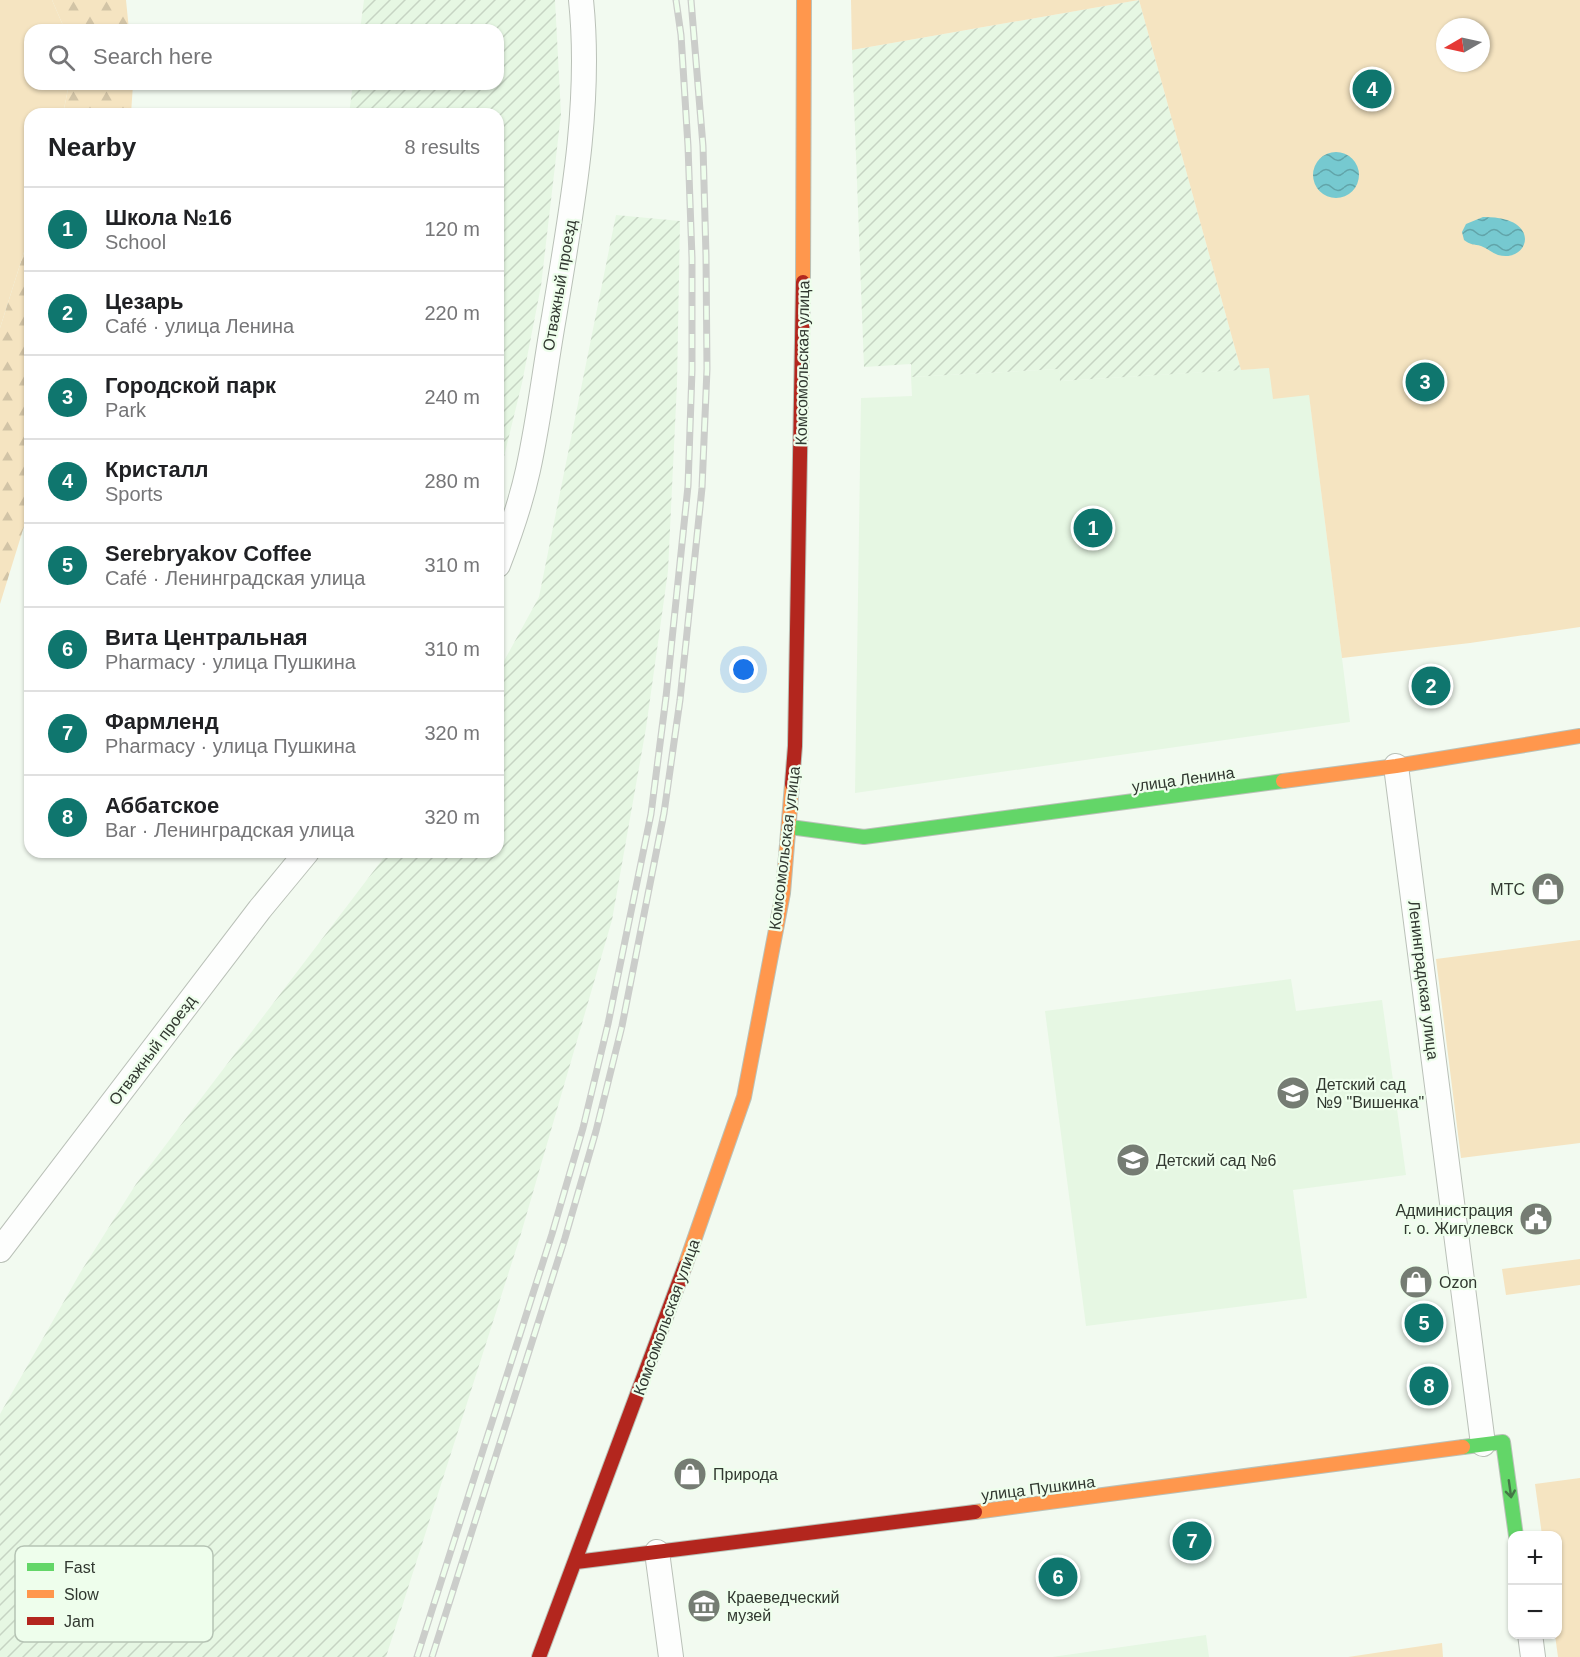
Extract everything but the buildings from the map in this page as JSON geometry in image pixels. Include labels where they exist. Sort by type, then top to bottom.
[{"type":"street","name":"Отважный проезд","points":[[504,549],[528,471],[571,216],[581,121],[585,31],[581,0]]},
{"type":"street","name":"Комсомольская улица","points":[[539,1657],[666,1322],[744,1097],[783,893],[795,746],[805,71],[804,0]]},
{"type":"street","name":"улица Ленина","points":[[790,827],[864,837],[1396,766],[1580,736]]},
{"type":"street","name":"Ленинградская улица","points":[[1396,766],[1493,1443],[1515,1531]]},
{"type":"street","name":"Отважный проезд","points":[[0,1250],[260,909],[302,858]]},
{"type":"street","name":"улица Пушкина","points":[[576,1562],[1250,1478],[1493,1443]]},
{"type":"street","points":[[657,1552],[671,1657]]},
{"type":"street","points":[[1531,1639],[1533,1657]]},
{"type":"shaded area","points":[[364,0],[555,0],[561,114],[541,286],[522,383],[504,456],[504,108],[350,108],[352,90],[504,90],[504,24],[361,24]]},
{"type":"shaded area","points":[[1139,0],[1241,370],[1060,381],[1059,369],[911,377],[911,364],[864,367],[852,50]]},
{"type":"shaded area","points":[[616,215],[680,221],[677,384],[668,571],[646,728],[612,920],[520,1237],[386,1657],[0,1657],[0,1414],[80,1273],[136,1184],[383,858],[504,858],[504,661],[539,597]]},
{"type":"shaded area","points":[[1269,368],[1309,394],[1350,722],[855,793],[861,398],[912,396],[911,377],[1059,369],[1061,381]]},
{"type":"shaded area","points":[[1291,979],[1296,1011],[1382,1000],[1406,1175],[1293,1190],[1307,1298],[1086,1326],[1045,1011]]},
{"type":"shaded area","points":[[1206,1635],[1209,1657],[1052,1657]]},
{"type":"green space","points":[[0,0],[52,0],[62,24],[24,24],[24,90],[68,90],[64,108],[24,108],[24,252],[0,328]]},
{"type":"green space","points":[[52,0],[126,0],[128,24],[62,24]]},
{"type":"green space","points":[[851,0],[1139,0],[852,50]]},
{"type":"green space","points":[[1139,0],[1580,0],[1580,627],[1342,658],[1309,395],[1273,399],[1269,368],[1241,370]]},
{"type":"green space","points":[[68,90],[133,90],[131,108],[64,108]]},
{"type":"green space","points":[[24,252],[24,526],[0,604],[0,328]]},
{"type":"green space","points":[[1580,940],[1580,1143],[1461,1158],[1436,959]]},
{"type":"green space","points":[[1580,1259],[1580,1285],[1506,1295],[1502,1269]]},
{"type":"green space","points":[[1580,1478],[1580,1657],[1558,1657],[1556,1639],[1562,1639],[1562,1531],[1541,1531],[1535,1484]]},
{"type":"green space","points":[[1442,1643],[1443,1657],[1348,1657]]},
{"type":"water","points":[[1336,152],[1345,153],[1353,158],[1358,166],[1358,184],[1353,192],[1345,197],[1336,198],[1327,197],[1319,192],[1314,184],[1313,175],[1314,166],[1319,158],[1327,153]]},
{"type":"water","points":[[1483,217],[1502,219],[1515,224],[1523,231],[1525,239],[1523,247],[1517,253],[1509,256],[1498,255],[1464,240],[1462,232],[1466,224]]},
{"type":"railway","points":[[417,1657],[552,1234],[583,1128],[608,1024],[651,814],[688,486],[692,370],[692,258],[688,146],[681,35],[676,0]]},
{"type":"railway","points":[[432,1657],[565,1238],[596,1131],[622,1026],[664,813],[680,700],[702,488],[707,369],[703,146],[691,0]]},
{"type":"traffic: fast","points":[[790,827],[864,837],[1283,781]]},
{"type":"traffic: fast","points":[[1463,1447],[1503,1442],[1515,1531]]},
{"type":"traffic: slow","points":[[803,282],[804,0]]},
{"type":"traffic: slow","points":[[1283,781],[1396,766],[1580,736]]},
{"type":"traffic: slow","points":[[685,1266],[744,1097],[783,893],[792,784]]},
{"type":"traffic: slow","points":[[975,1512],[1463,1447]]},
{"type":"traffic: jam","points":[[792,784],[795,746],[803,282]]},
{"type":"traffic: jam","points":[[539,1657],[685,1266]]},
{"type":"traffic: jam","points":[[576,1562],[975,1512]]},
{"type":"place","name":"Кристалл","points":[[1372,89]]},
{"type":"place","name":"Городской парк","points":[[1425,382]]},
{"type":"place","name":"Школа №16","points":[[1093,528]]},
{"type":"place","name":"Цезарь","points":[[1431,686]]},
{"type":"place","name":"МТС","points":[[1548,889]]},
{"type":"place","name":"Детский сад №9 \"Вишенка\"","points":[[1293,1093]]},
{"type":"place","name":"Детский сад №6","points":[[1133,1160]]},
{"type":"place","name":"Администрация г. о. Жигулевск","points":[[1536,1219]]},
{"type":"place","name":"Ozon","points":[[1416,1282]]},
{"type":"place","name":"Serebryakov Coffee","points":[[1424,1323]]},
{"type":"place","name":"Аббатское","points":[[1429,1386]]},
{"type":"place","name":"Природа","points":[[690,1474]]},
{"type":"place","name":"Фармленд","points":[[1192,1541]]},
{"type":"place","name":"Вита Центральная","points":[[1058,1577]]},
{"type":"place","name":"Краеведческий музей","points":[[704,1606]]}]
